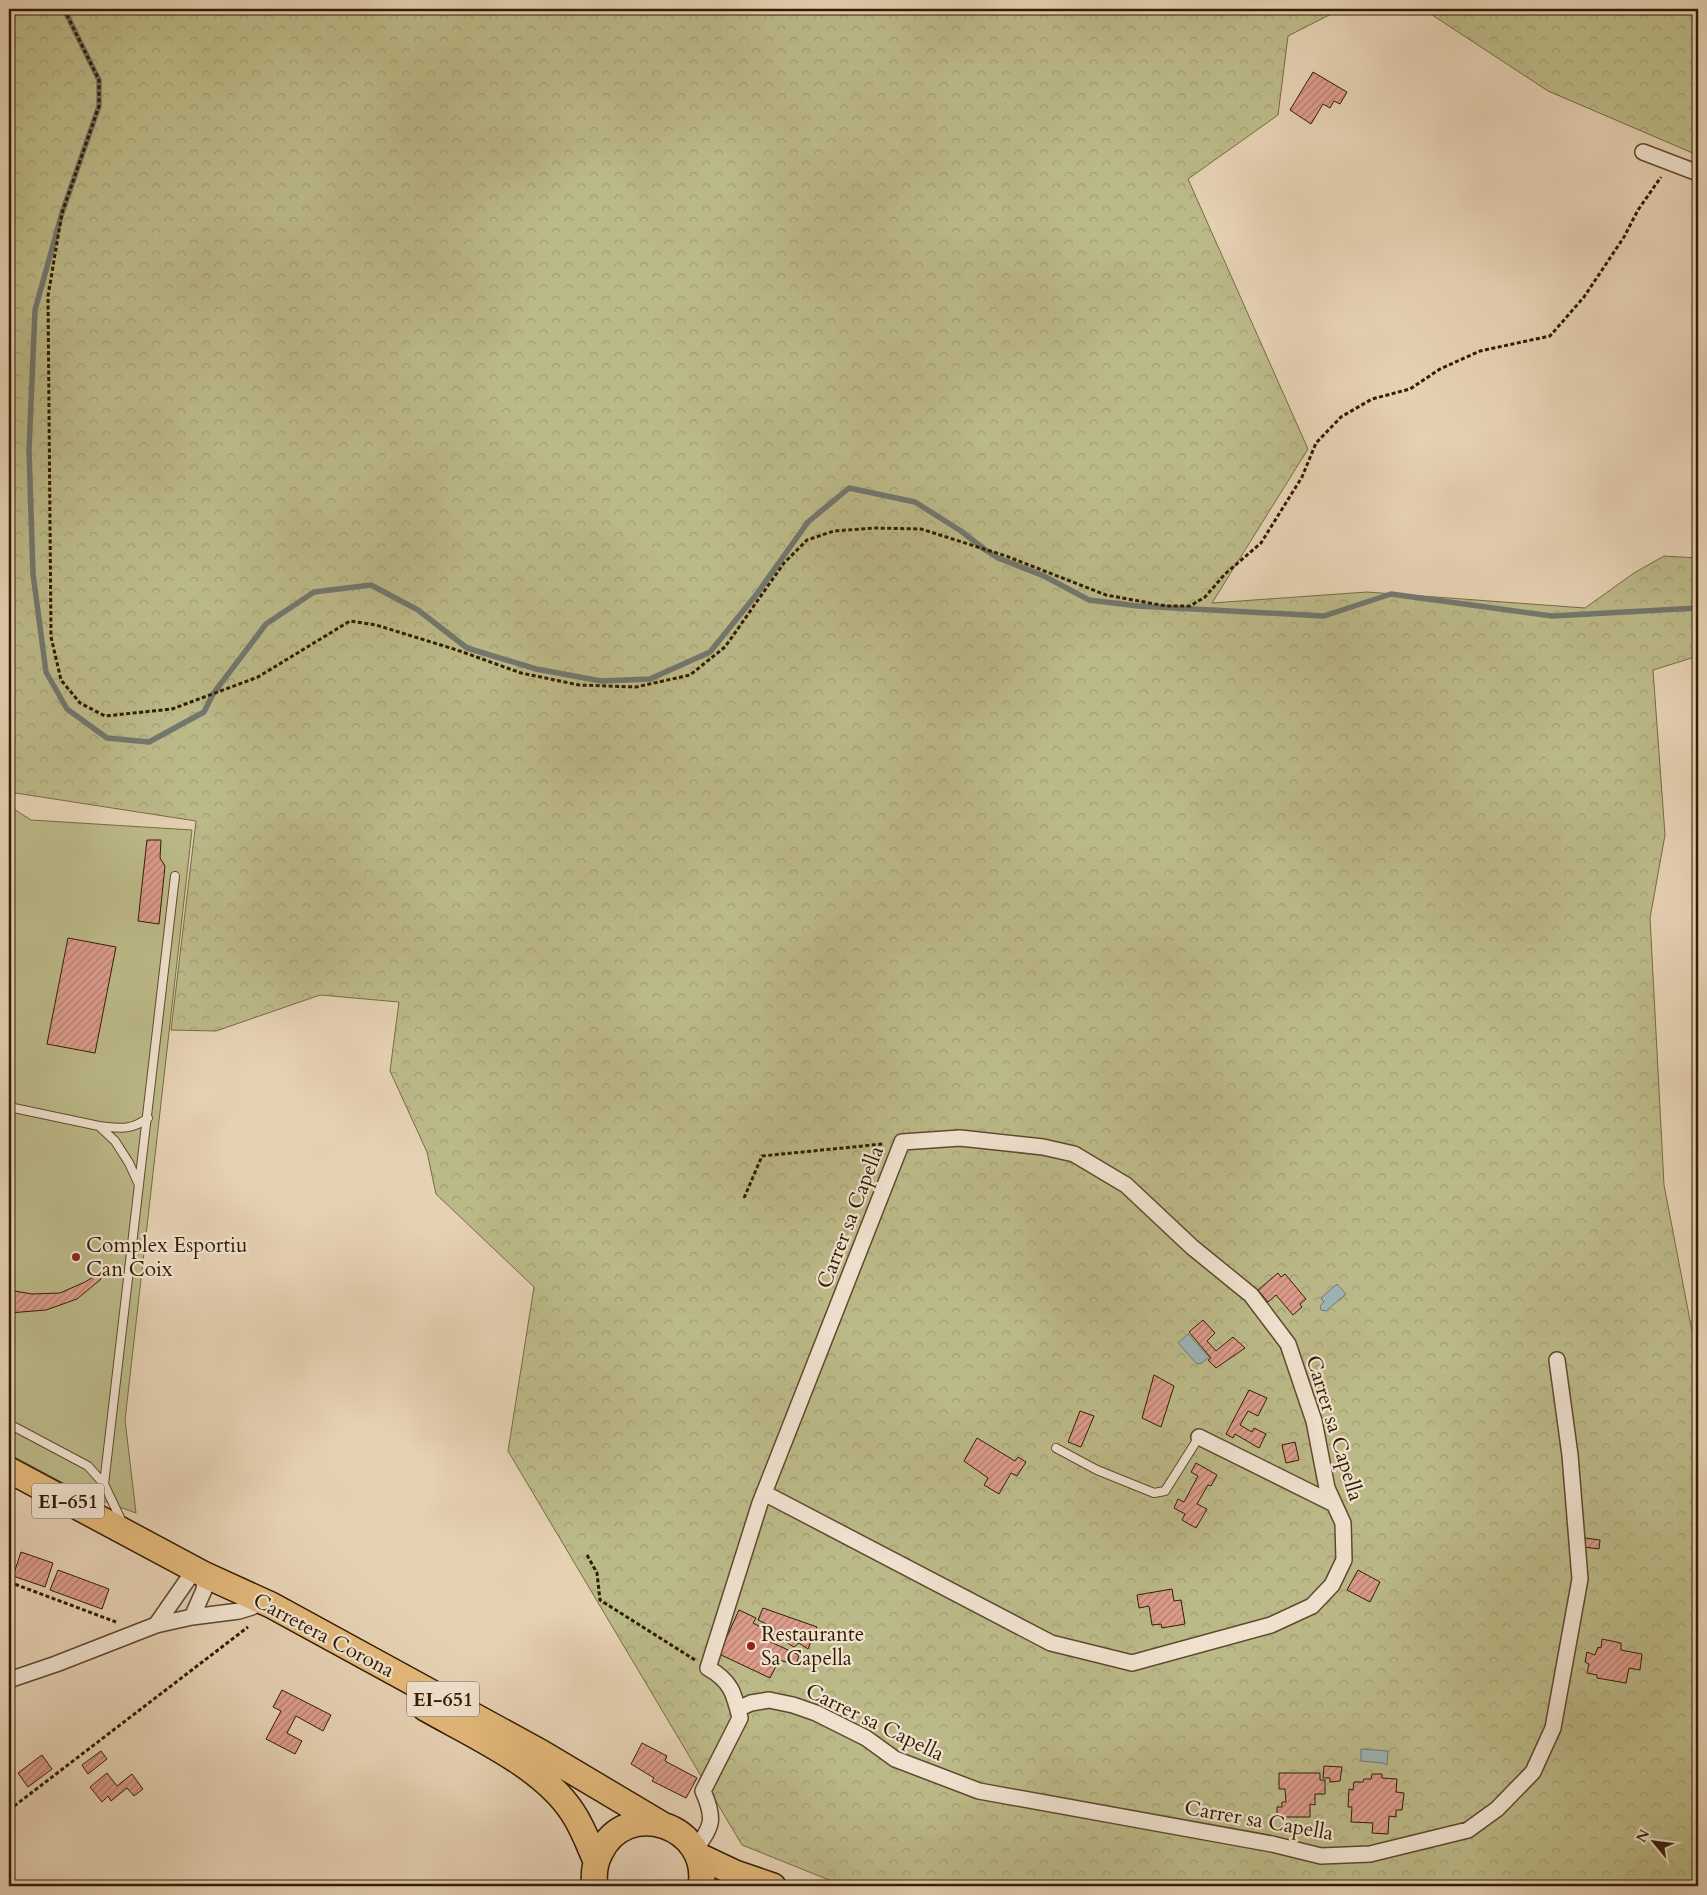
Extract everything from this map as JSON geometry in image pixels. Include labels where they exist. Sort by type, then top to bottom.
[{"type":"main road","name":"Carretera Corona","points":[[9,1470],[207,1575],[271,1605],[540,1752],[661,1824]]},
{"type":"main road","name":"Carretera Corona","points":[[207,1575],[258,1611],[527,1767],[552,1788],[572,1812],[585,1834],[596,1861]]},
{"type":"main road","name":"EI-651","points":[[595,1886],[594,1872],[596,1861],[610,1838],[634,1824],[647,1822],[661,1824],[681,1833],[697,1853],[735,1873],[773,1886]]},
{"type":"main road","points":[[697,1853],[702,1868],[702,1886]]},
{"type":"street","points":[[1643,152],[1698,173]]},
{"type":"street","name":"Carrer sa Capella","points":[[708,1668],[764,1493],[902,1142],[960,1138],[1042,1147],[1074,1154],[1126,1185],[1192,1247],[1251,1295],[1288,1344],[1314,1421],[1327,1488],[1343,1523],[1344,1560],[1332,1585],[1312,1606],[1271,1626],[1132,1663],[1051,1643],[764,1493]]},
{"type":"street","name":"Carrer sa Capella","points":[[738,1709],[751,1703],[769,1700],[793,1705],[816,1713],[866,1738],[894,1759],[979,1791],[1262,1842],[1321,1856],[1370,1854],[1468,1830],[1497,1809],[1533,1772],[1553,1728],[1580,1579],[1570,1455],[1557,1360]]},
{"type":"street","points":[[1200,1437],[1334,1504]]},
{"type":"street","points":[[192,1617],[204,1590],[207,1575]]},
{"type":"street","points":[[156,1625],[207,1575]]},
{"type":"street","points":[[9,1680],[156,1625],[192,1617],[239,1611],[258,1611]]},
{"type":"street","points":[[697,1853],[710,1828],[711,1809],[703,1791],[740,1718],[736,1698],[728,1682],[708,1668]]},
{"type":"lane","points":[[104,1484],[175,876]]},
{"type":"lane","points":[[9,1107],[99,1126],[131,1128],[148,1118]]},
{"type":"lane","points":[[99,1126],[115,1141],[129,1163],[140,1187]]},
{"type":"lane","points":[[9,1424],[88,1466],[104,1484],[127,1532]]},
{"type":"lane","points":[[1056,1448],[1098,1470],[1154,1493],[1165,1491],[1200,1437]]},
{"type":"path","points":[[64,9],[99,80],[99,106],[62,213],[48,296],[51,637],[61,680],[80,703],[105,716],[172,709],[258,677],[350,622],[385,628],[458,650],[521,673],[579,685],[636,687],[690,675],[725,647],[784,563],[808,540],[834,531],[874,528],[922,529],[1006,556],[1106,595],[1166,606],[1190,606],[1205,597],[1225,574],[1261,543],[1302,477],[1316,443],[1341,417],[1372,399],[1410,389],[1440,369],[1480,351],[1550,336],[1584,297],[1670,162]]},
{"type":"path","points":[[744,1198],[762,1156],[902,1142]]},
{"type":"path","points":[[587,1555],[596,1573],[600,1600],[708,1668]]},
{"type":"path","points":[[9,1582],[139,1630]]},
{"type":"path","points":[[9,1810],[258,1611]]},
{"type":"green space","points":[[9,9],[1341,9],[1288,36],[1278,115],[1188,179],[1308,449],[1212,603],[1367,592],[1585,608],[1634,573],[1664,556],[1698,558],[1698,656],[1653,670],[1665,835],[1650,918],[1664,1185],[1698,1362],[1698,1886],[844,1886],[742,1845],[508,1451],[534,1287],[436,1194],[427,1152],[390,1071],[399,1002],[320,995],[216,1031],[171,1030],[196,821],[9,792]]},
{"type":"green space","points":[[1423,9],[1698,9],[1698,147],[1695,154],[1548,91]]},
{"type":"green space","name":"Complex Esportiu Can Coix","points":[[9,806],[31,820],[192,830],[125,1420],[136,1513],[84,1494],[9,1454]]},
{"type":"water","points":[[1337,1284],[1346,1294],[1326,1311],[1321,1310],[1320,1306],[1324,1302],[1321,1298]]},
{"type":"water","points":[[1188,1334],[1209,1357],[1202,1363],[1197,1364],[1178,1343]]},
{"type":"water","points":[[1361,1749],[1388,1751],[1387,1765],[1361,1761]]},
{"type":"building","points":[[1313,72],[1347,92],[1340,104],[1334,101],[1330,108],[1323,104],[1311,124],[1290,110]]},
{"type":"building","points":[[147,840],[161,840],[160,858],[165,866],[159,924],[138,921]]},
{"type":"building","points":[[68,938],[116,947],[95,1053],[47,1044]]},
{"type":"building","points":[[1278,1273],[1281,1277],[1285,1274],[1306,1299],[1300,1304],[1302,1307],[1293,1315],[1276,1295],[1268,1302],[1258,1290]]},
{"type":"building","points":[[97,1275],[101,1279],[77,1299],[46,1310],[9,1313],[9,1290],[32,1294],[60,1293]]},
{"type":"building","points":[[1203,1320],[1215,1333],[1207,1341],[1216,1351],[1233,1337],[1245,1348],[1216,1368],[1208,1360],[1211,1358],[1189,1332]]},
{"type":"building","points":[[1154,1375],[1174,1386],[1161,1427],[1142,1418]]},
{"type":"building","points":[[1249,1390],[1267,1398],[1258,1416],[1248,1411],[1240,1425],[1252,1432],[1254,1428],[1266,1434],[1259,1448],[1235,1434],[1233,1438],[1226,1434]]},
{"type":"building","points":[[1080,1411],[1094,1416],[1081,1447],[1068,1442]]},
{"type":"building","points":[[977,1438],[1015,1461],[1018,1457],[1026,1462],[1017,1476],[1011,1473],[999,1494],[984,1485],[988,1478],[964,1461]]},
{"type":"building","points":[[1295,1442],[1299,1460],[1286,1463],[1282,1445]]},
{"type":"building","points":[[1196,1463],[1217,1475],[1211,1486],[1208,1485],[1197,1504],[1207,1509],[1196,1528],[1182,1520],[1185,1514],[1174,1508],[1178,1499],[1184,1502],[1198,1476],[1191,1472]]},
{"type":"building","points":[[1585,1538],[1600,1540],[1599,1549],[1584,1547]]},
{"type":"building","points":[[21,1552],[53,1563],[45,1587],[13,1576]]},
{"type":"building","points":[[58,1570],[109,1589],[102,1609],[50,1590]]},
{"type":"building","points":[[1358,1570],[1380,1582],[1370,1602],[1347,1590]]},
{"type":"building","points":[[1172,1589],[1174,1601],[1181,1600],[1185,1624],[1162,1628],[1161,1624],[1152,1625],[1149,1606],[1139,1608],[1137,1595]]},
{"type":"building","points":[[763,1608],[817,1627],[808,1649],[799,1643],[794,1647],[772,1634],[775,1628],[758,1620]]},
{"type":"building","name":"Restaurante Sa Capella","points":[[739,1610],[756,1618],[753,1623],[768,1631],[764,1639],[799,1655],[796,1665],[779,1660],[770,1678],[719,1654]]},
{"type":"building","points":[[1602,1639],[1621,1643],[1621,1650],[1642,1654],[1640,1670],[1629,1668],[1626,1683],[1597,1678],[1597,1675],[1587,1673],[1589,1664],[1585,1662],[1587,1652],[1595,1655],[1598,1647],[1601,1648]]},
{"type":"building","points":[[282,1690],[331,1715],[323,1731],[296,1716],[287,1733],[302,1741],[295,1754],[266,1739],[281,1711],[273,1707]]},
{"type":"building","points":[[642,1743],[667,1756],[665,1761],[697,1778],[686,1798],[652,1781],[654,1778],[631,1764]]},
{"type":"building","points":[[101,1751],[107,1759],[88,1774],[82,1765]]},
{"type":"building","points":[[42,1755],[52,1769],[28,1787],[18,1773]]},
{"type":"building","points":[[1324,1766],[1342,1767],[1340,1781],[1330,1782],[1330,1778],[1323,1778]]},
{"type":"building","points":[[107,1773],[117,1786],[132,1774],[143,1789],[134,1796],[127,1788],[111,1801],[108,1796],[102,1802],[90,1787]]},
{"type":"building","points":[[1279,1773],[1320,1773],[1320,1780],[1325,1780],[1325,1794],[1315,1794],[1315,1805],[1310,1804],[1310,1817],[1277,1817],[1277,1807],[1282,1807],[1282,1802],[1286,1802],[1285,1789],[1279,1789]]},
{"type":"building","points":[[1372,1774],[1382,1774],[1382,1778],[1397,1779],[1396,1792],[1404,1793],[1402,1810],[1396,1810],[1396,1817],[1389,1816],[1388,1834],[1372,1833],[1373,1823],[1351,1822],[1352,1807],[1348,1807],[1349,1789],[1353,1790],[1354,1782],[1363,1782],[1364,1779],[1371,1779]]},
{"type":"waterway","points":[[64,9],[99,80],[99,106],[62,213],[35,310],[29,450],[33,574],[46,672],[67,709],[107,738],[149,742],[204,712],[213,694],[266,624],[314,592],[371,585],[418,610],[467,648],[536,669],[601,681],[650,679],[710,652],[756,595],[808,522],[849,488],[915,502],[961,531],[998,558],[1044,576],[1089,600],[1138,606],[1324,616],[1391,594],[1552,616],[1698,608]]},
{"type":"place","name":"Complex Esportiu Can Coix","points":[[76,1257]]},
{"type":"place","name":"Restaurante Sa Capella","points":[[751,1646]]}]
